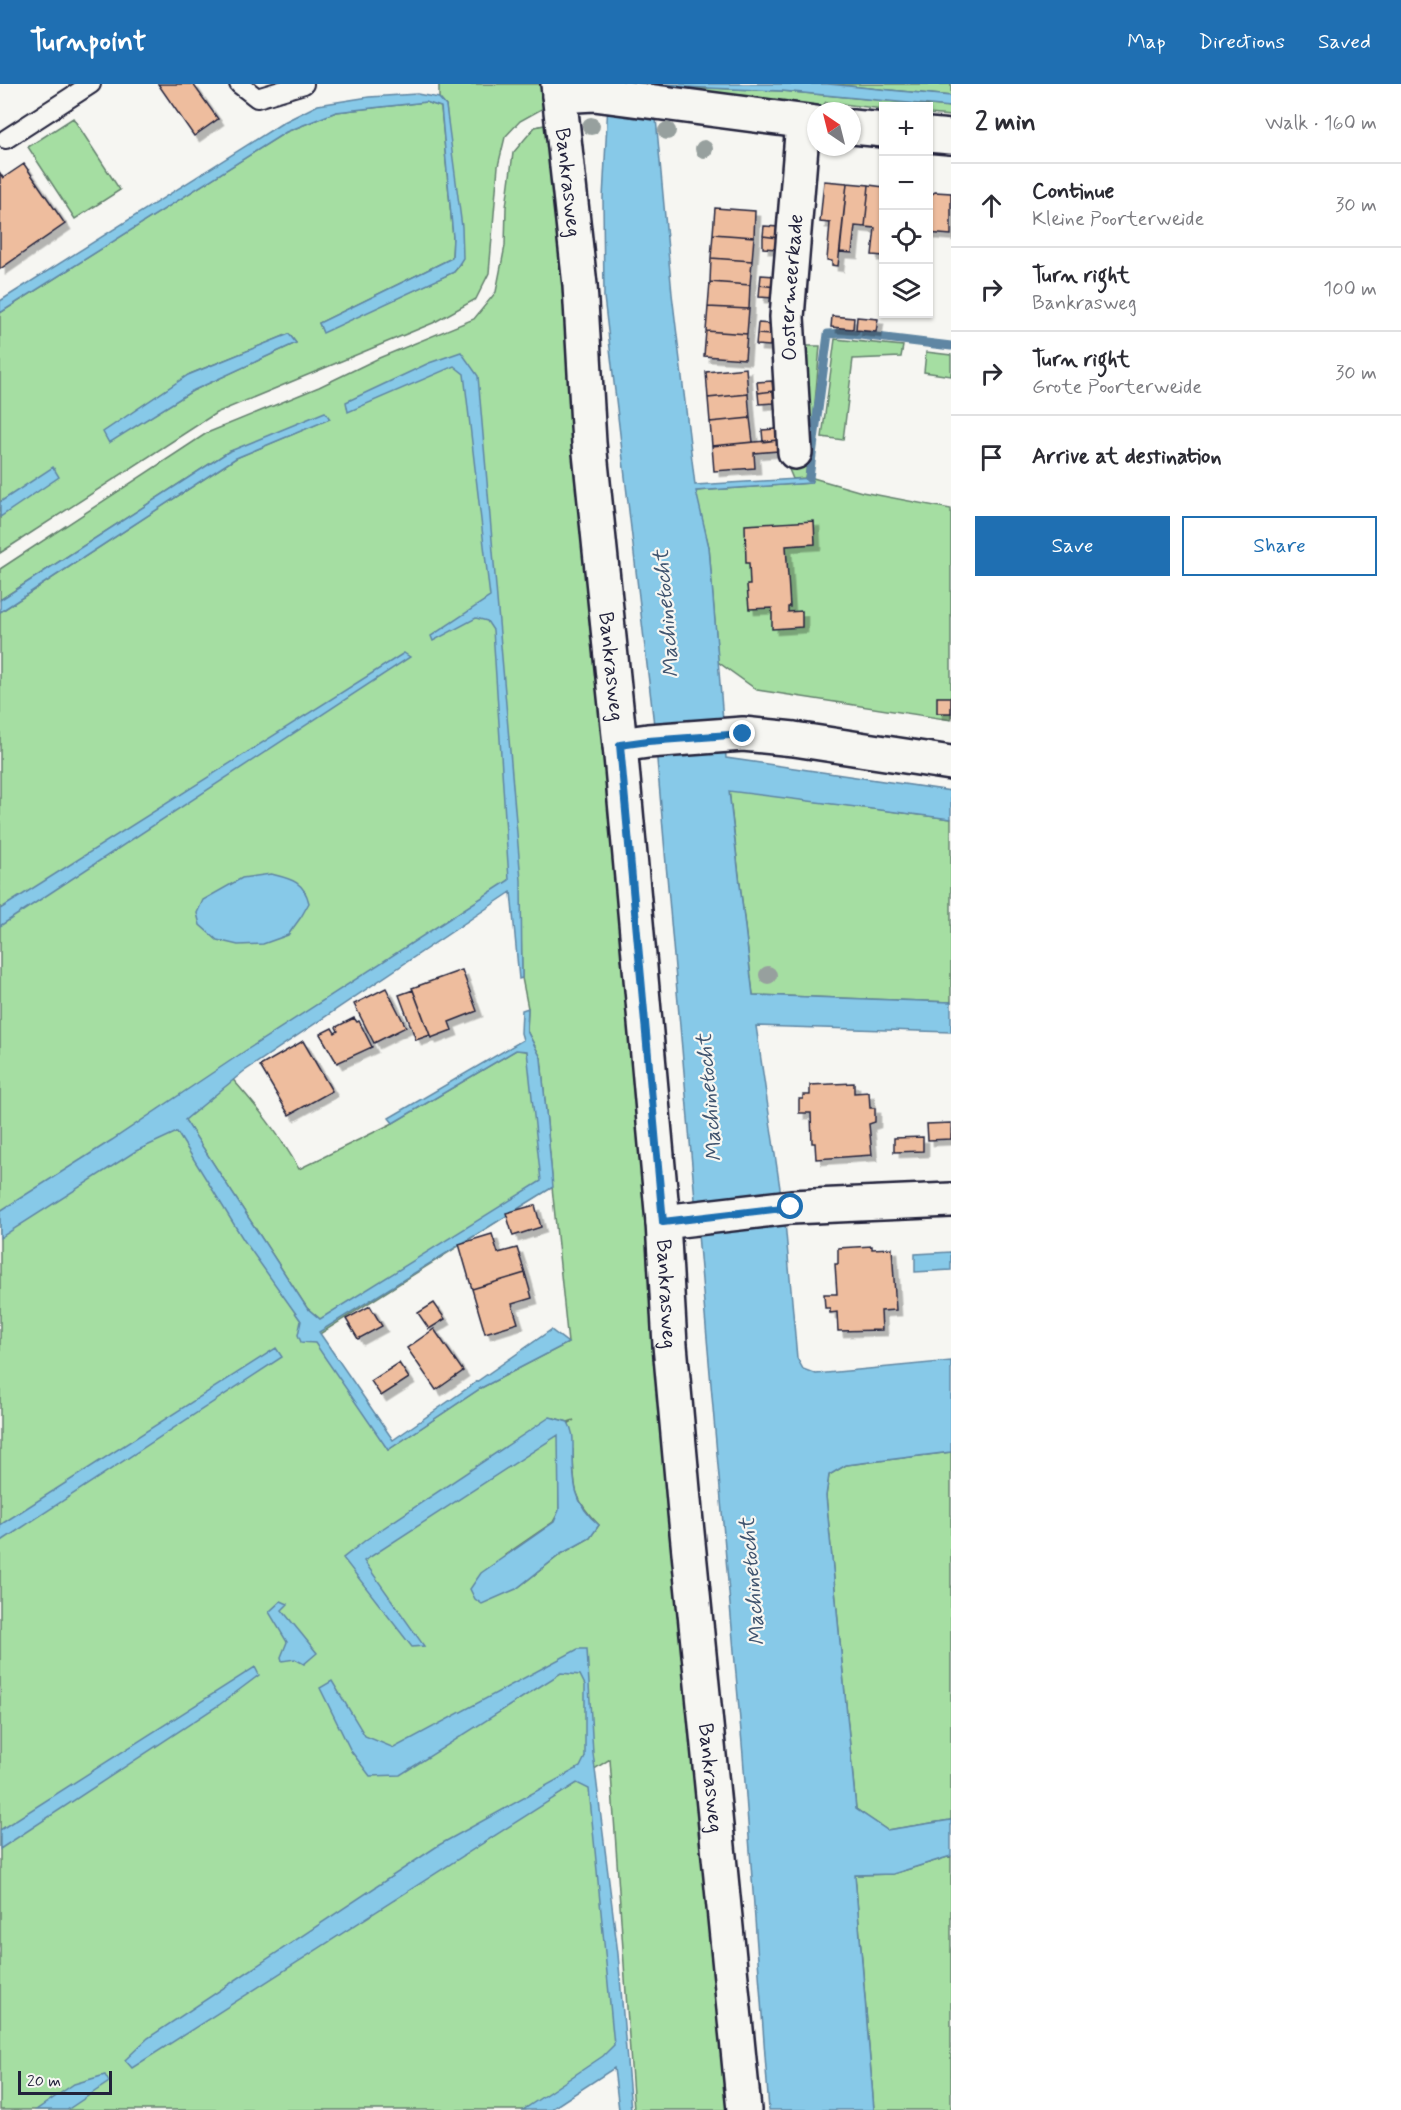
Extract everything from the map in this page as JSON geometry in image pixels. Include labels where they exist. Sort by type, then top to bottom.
[{"type":"street","points":[[558,90],[807,122]]},
{"type":"street","name":"Bankrasweg","points":[[558,90],[580,285],[589,443],[634,743],[677,1220],[670,1345],[744,2110]]},
{"type":"street","points":[[861,128],[879,130]]},
{"type":"street","points":[[933,135],[951,137]]},
{"type":"street","name":"Oostermeerkade","points":[[795,452],[787,317],[807,140]]},
{"type":"street","points":[[634,743],[743,734],[794,739],[951,763]]},
{"type":"street","points":[[677,1220],[791,1207],[951,1200]]},
{"type":"lane","points":[[6,139],[91,84]]},
{"type":"lane","points":[[239,84],[257,98],[304,84]]},
{"type":"green space","points":[[439,84],[543,84],[547,106],[520,121],[505,137],[498,166],[489,273],[476,299],[433,323],[216,413],[0,553],[0,313],[286,132],[336,112],[426,102],[441,107],[453,237],[452,258],[319,323],[323,332],[454,272],[460,265],[446,106],[439,98]],"holes":[[[289,334],[296,343],[192,391],[109,442],[104,432],[190,374]]]},
{"type":"green space","points":[[828,84],[951,84],[951,96]]},
{"type":"green space","points":[[656,86],[782,91],[898,102],[879,102],[879,109],[861,106],[861,102],[807,102],[807,109]]},
{"type":"green space","points":[[933,105],[951,107],[951,116],[933,114]]},
{"type":"green space","points":[[73,118],[120,190],[75,219],[28,147]]},
{"type":"green space","points":[[549,124],[637,1062],[728,2110],[634,2110],[610,1759],[442,1866],[577,1783],[589,1779],[618,2051],[526,2110],[0,2110],[0,612],[236,458],[329,419],[228,452],[0,600],[0,569],[207,433],[474,319],[496,292],[505,246],[506,207],[513,153],[535,127]],"holes":[[[520,880],[522,978],[528,1008],[527,1031],[541,1058],[552,1178],[527,1051],[516,1050],[393,1123],[299,1169],[267,1120],[229,1075]],[[158,1109],[185,1120],[307,1308],[320,1319],[315,1342],[177,1132]],[[552,1187],[568,1343],[481,1388],[388,1450],[318,1335]],[[554,1418],[568,1422],[574,1420],[478,1482]],[[573,1450],[576,1491],[590,1516],[599,1525],[590,1538],[561,1554],[516,1589],[505,1555],[553,1522],[559,1511],[559,1461]]]},
{"type":"green space","points":[[835,339],[903,346],[901,357],[853,359],[843,440],[822,437]]},
{"type":"green space","points":[[793,346],[820,346],[813,425],[805,478],[793,479],[788,467],[798,468]]},
{"type":"green space","points":[[926,352],[951,355],[951,376],[924,372]]},
{"type":"green space","points":[[813,478],[862,492],[951,509],[951,720],[757,690],[718,662],[709,547],[695,491],[811,483]]},
{"type":"green space","points":[[729,790],[951,819],[951,1002],[753,995]]},
{"type":"green space","points":[[951,1452],[951,1820],[887,1830],[856,1809],[826,1496],[829,1475],[846,1465]]},
{"type":"green space","points":[[951,1856],[951,2110],[874,2110],[855,1875],[893,1874]]},
{"type":"water","name":"Machinetocht","points":[[609,84],[828,84],[951,96],[951,107],[933,105],[933,102],[898,102],[782,91],[656,86],[656,118],[672,294],[695,485],[813,478],[811,483],[696,491],[709,547],[726,758],[951,791],[951,819],[729,791],[753,995],[951,1002],[951,1032],[756,1026],[785,1222],[797,1358],[803,1369],[816,1374],[951,1361],[951,1452],[846,1465],[829,1475],[826,1496],[856,1809],[887,1830],[951,1820],[951,1856],[893,1874],[855,1875],[874,2110],[769,2110],[743,1755],[654,725],[604,297],[603,198]]},
{"type":"water","points":[[417,94],[439,98],[446,106],[462,227],[463,258],[454,272],[323,333],[319,323],[452,258],[453,237],[441,107],[426,102],[336,112],[286,132],[0,313],[0,301],[284,122],[318,105],[369,97]]},
{"type":"water","points":[[289,334],[296,343],[192,391],[109,443],[103,432],[188,375]]},
{"type":"water","points":[[461,352],[478,376],[521,880],[522,978],[519,979],[511,892],[243,1072],[185,1120],[307,1308],[320,1319],[541,1181],[527,1051],[516,1050],[393,1123],[389,1118],[523,1040],[522,1010],[528,1008],[527,1031],[541,1058],[553,1187],[319,1332],[393,1440],[551,1330],[568,1343],[481,1388],[388,1450],[315,1343],[301,1342],[298,1335],[301,1321],[243,1239],[177,1132],[136,1151],[0,1238],[0,1211],[509,880],[493,630],[487,621],[476,618],[433,641],[431,636],[490,597],[464,374],[454,366],[348,412],[346,402],[429,363]]},
{"type":"water","points":[[325,412],[330,419],[236,458],[0,612],[0,600],[228,452]]},
{"type":"water","points":[[53,467],[59,477],[0,517],[0,502]]},
{"type":"water","points":[[404,653],[410,657],[0,926],[0,909]]},
{"type":"water","points":[[271,874],[300,885],[309,903],[288,935],[263,944],[238,945],[217,940],[200,925],[197,913],[203,900],[242,878]]},
{"type":"water","points":[[951,1252],[951,1270],[915,1272],[915,1254]]},
{"type":"water","points":[[276,1348],[282,1357],[0,1542],[0,1525]]},
{"type":"water","points":[[550,1417],[568,1422],[570,1426],[573,1436],[573,1472],[576,1491],[584,1509],[599,1525],[590,1538],[561,1554],[516,1589],[482,1604],[475,1599],[470,1589],[481,1573],[554,1522],[559,1510],[558,1435],[364,1561],[424,1646],[412,1647],[343,1558],[367,1539]]},
{"type":"water","points":[[281,1601],[288,1604],[282,1610],[317,1653],[304,1664],[295,1659],[282,1661],[281,1657],[287,1642],[269,1612]]},
{"type":"water","points":[[578,1649],[587,1649],[593,1753],[618,1954],[631,2110],[619,2110],[614,2068],[550,2110],[523,2110],[603,2056],[614,2045],[589,1789],[577,1783],[132,2068],[125,2060],[148,2038],[439,1845],[580,1767],[585,1757],[585,1685],[580,1675],[561,1673],[400,1775],[370,1776],[351,1751],[320,1688],[332,1681],[365,1736],[394,1748]]},
{"type":"water","points":[[255,1667],[259,1675],[219,1705],[0,1849],[0,1830]]},
{"type":"water","points":[[105,2075],[109,2082],[67,2110],[36,2110],[74,2084]]},
{"type":"building","points":[[158,84],[193,84],[218,119],[194,136]]},
{"type":"building","points":[[24,164],[65,224],[0,269],[0,173],[3,178]]},
{"type":"building","points":[[824,181],[847,183],[838,266],[832,265],[832,261],[827,260],[830,223],[820,222]]},
{"type":"building","points":[[847,183],[869,185],[865,227],[855,226],[852,253],[840,252]]},
{"type":"building","points":[[869,185],[879,186],[879,256],[872,255],[875,228],[865,227]]},
{"type":"building","points":[[951,193],[951,235],[933,233],[933,194]]},
{"type":"building","points":[[715,208],[755,211],[754,237],[713,234]]},
{"type":"building","points":[[764,226],[779,227],[778,238],[763,236]]},
{"type":"building","points":[[713,234],[754,237],[752,261],[711,258]]},
{"type":"building","points":[[763,236],[778,238],[777,249],[763,248]]},
{"type":"building","points":[[711,258],[752,261],[750,285],[710,282]]},
{"type":"building","points":[[761,275],[775,276],[775,287],[760,285]]},
{"type":"building","points":[[710,282],[750,285],[749,309],[708,307]]},
{"type":"building","points":[[760,285],[775,287],[774,298],[759,297]]},
{"type":"building","points":[[708,307],[749,309],[747,334],[706,331]]},
{"type":"building","points":[[832,316],[854,318],[853,329],[831,327]]},
{"type":"building","points":[[857,317],[878,319],[876,332],[856,330]]},
{"type":"building","points":[[758,323],[772,324],[771,335],[757,334]]},
{"type":"building","points":[[706,331],[747,334],[745,359],[704,356]]},
{"type":"building","points":[[757,334],[771,335],[770,346],[756,345]]},
{"type":"building","points":[[746,368],[748,394],[708,398],[706,372]]},
{"type":"building","points":[[772,381],[773,391],[758,393],[757,382]]},
{"type":"building","points":[[773,391],[774,403],[759,404],[758,393]]},
{"type":"building","points":[[748,394],[750,418],[710,422],[708,398]]},
{"type":"building","points":[[750,418],[753,442],[712,446],[710,422]]},
{"type":"building","points":[[776,429],[777,440],[763,442],[762,430]]},
{"type":"building","points":[[777,440],[778,451],[754,453],[755,468],[714,471],[712,446]]},
{"type":"building","points":[[814,521],[815,544],[786,546],[790,607],[788,607],[788,612],[802,611],[802,627],[772,629],[772,608],[749,609],[747,585],[750,585],[749,563],[746,563],[745,525]]},
{"type":"building","points":[[937,697],[951,697],[951,713],[937,713]]},
{"type":"building","points":[[462,970],[477,1011],[449,1022],[452,1030],[431,1038],[412,988]]},
{"type":"building","points":[[386,988],[406,1027],[374,1043],[354,1004]]},
{"type":"building","points":[[413,990],[430,1035],[416,1040],[399,995]]},
{"type":"building","points":[[354,1018],[357,1022],[359,1021],[372,1047],[337,1063],[320,1034],[332,1028],[335,1033],[338,1031],[336,1027]]},
{"type":"building","points":[[303,1041],[332,1091],[289,1115],[260,1066]]},
{"type":"building","points":[[854,1083],[854,1093],[869,1092],[870,1108],[875,1108],[875,1122],[869,1124],[872,1155],[816,1159],[815,1143],[812,1143],[811,1113],[799,1113],[799,1099],[803,1099],[803,1095],[810,1095],[810,1085]]},
{"type":"building","points":[[951,1123],[951,1139],[928,1140],[927,1124]]},
{"type":"building","points":[[923,1137],[923,1151],[894,1152],[894,1138]]},
{"type":"building","points":[[535,1205],[541,1227],[513,1236],[506,1213]]},
{"type":"building","points":[[492,1234],[498,1253],[517,1248],[525,1273],[472,1289],[459,1244]]},
{"type":"building","points":[[872,1246],[872,1249],[892,1248],[896,1310],[881,1311],[882,1330],[838,1331],[837,1312],[830,1313],[830,1308],[825,1308],[824,1294],[837,1294],[835,1264],[838,1264],[838,1248]]},
{"type":"building","points":[[525,1273],[532,1298],[512,1304],[518,1323],[485,1333],[472,1289]]},
{"type":"building","points":[[434,1303],[445,1319],[429,1329],[418,1313]]},
{"type":"building","points":[[370,1306],[382,1326],[358,1339],[346,1319]]},
{"type":"building","points":[[434,1329],[463,1371],[436,1390],[407,1348]]},
{"type":"building","points":[[399,1363],[409,1378],[381,1396],[371,1381]]},
{"type":"waterway","points":[[809,478],[828,334],[844,333],[951,346]]},
{"type":"route","points":[[743,734],[620,745],[663,1222],[791,1207]]}]
